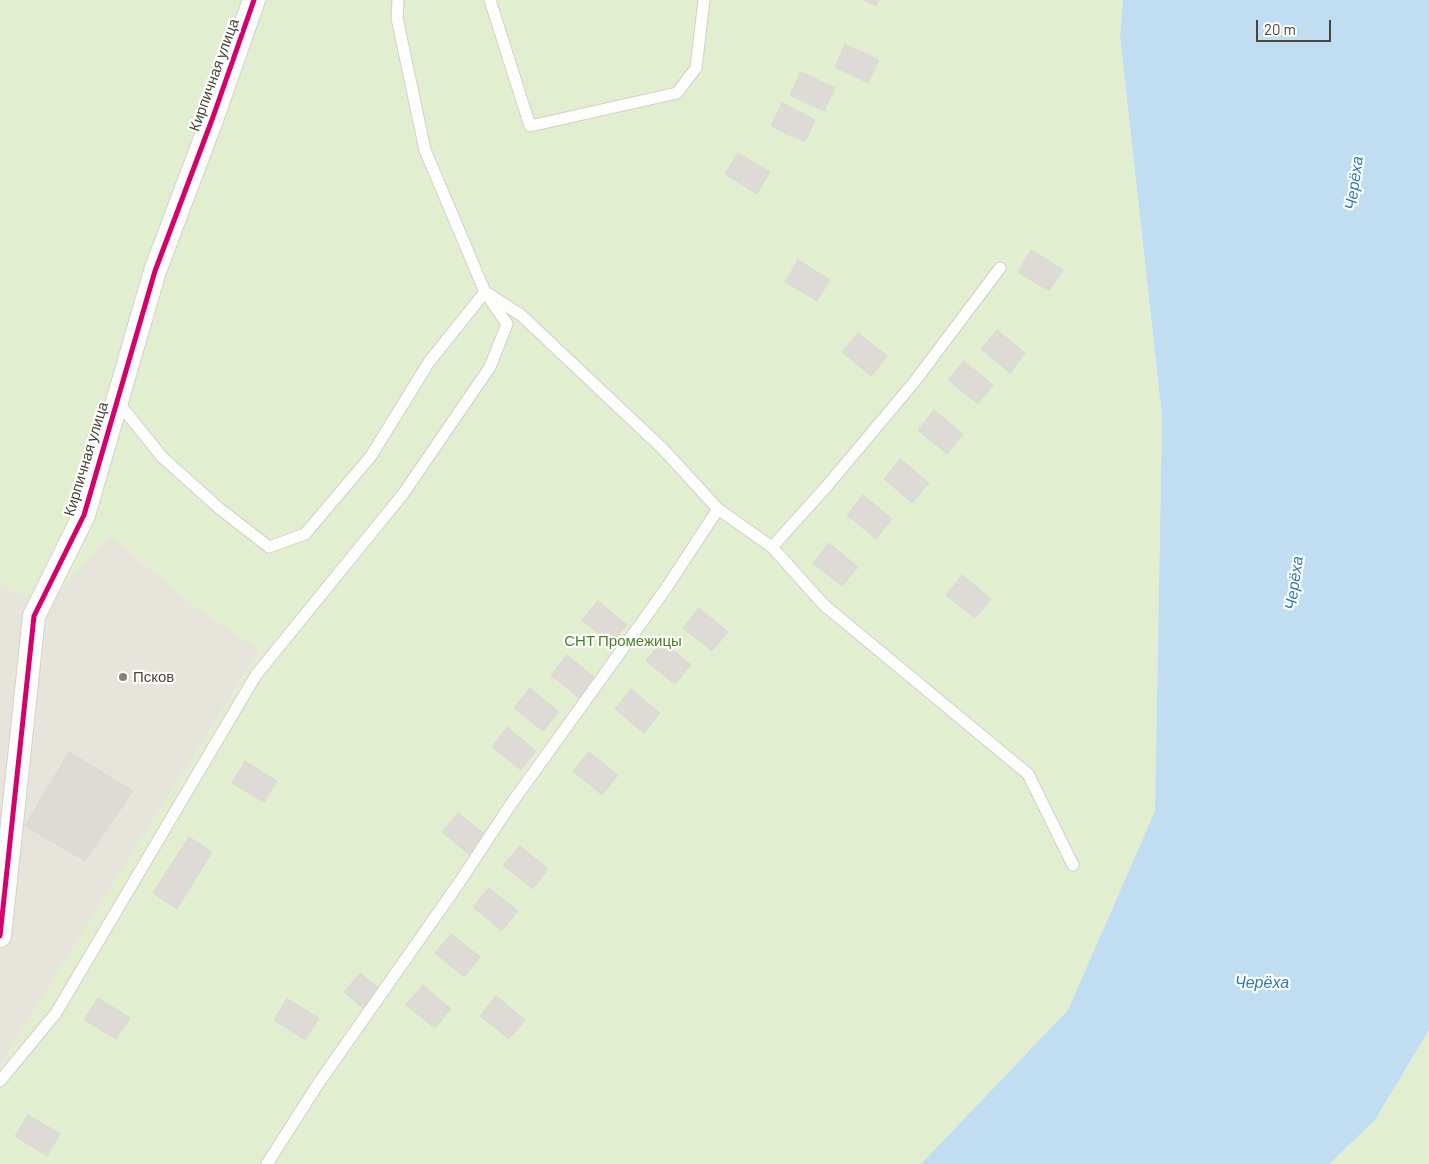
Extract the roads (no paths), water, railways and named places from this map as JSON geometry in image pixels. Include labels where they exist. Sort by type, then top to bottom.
[{"type":"street","name":"Кирпичная улица","points":[[0,936],[34,616],[84,515],[155,271],[213,117],[254,0]]},
{"type":"lane","points":[[0,1081],[56,1013],[256,676],[403,494],[490,367],[507,324],[485,292],[425,150],[397,18],[398,0]]},
{"type":"lane","points":[[490,0],[530,126],[677,93],[696,68],[704,0]]},
{"type":"lane","points":[[772,547],[827,486],[915,381],[1000,268]]},
{"type":"lane","points":[[117,401],[162,457],[220,509],[269,546],[304,534],[371,456],[429,362],[485,292]]},
{"type":"lane","points":[[485,292],[521,315],[663,449],[718,509],[772,547],[824,605],[1028,774],[1073,865]]},
{"type":"lane","points":[[267,1164],[318,1084],[459,883],[511,804],[665,590],[718,509]]},
{"type":"water","name":"Черёха","points":[[1123,0],[1429,0],[1429,1030],[1375,1120],[1329,1164],[921,1164],[1068,1010],[1155,811],[1162,417],[1120,35]]},
{"type":"place","name":"Псков","points":[[123,677]]},
{"type":"park label","name":"СНТ Промежицы","points":[[623,641]]}]
